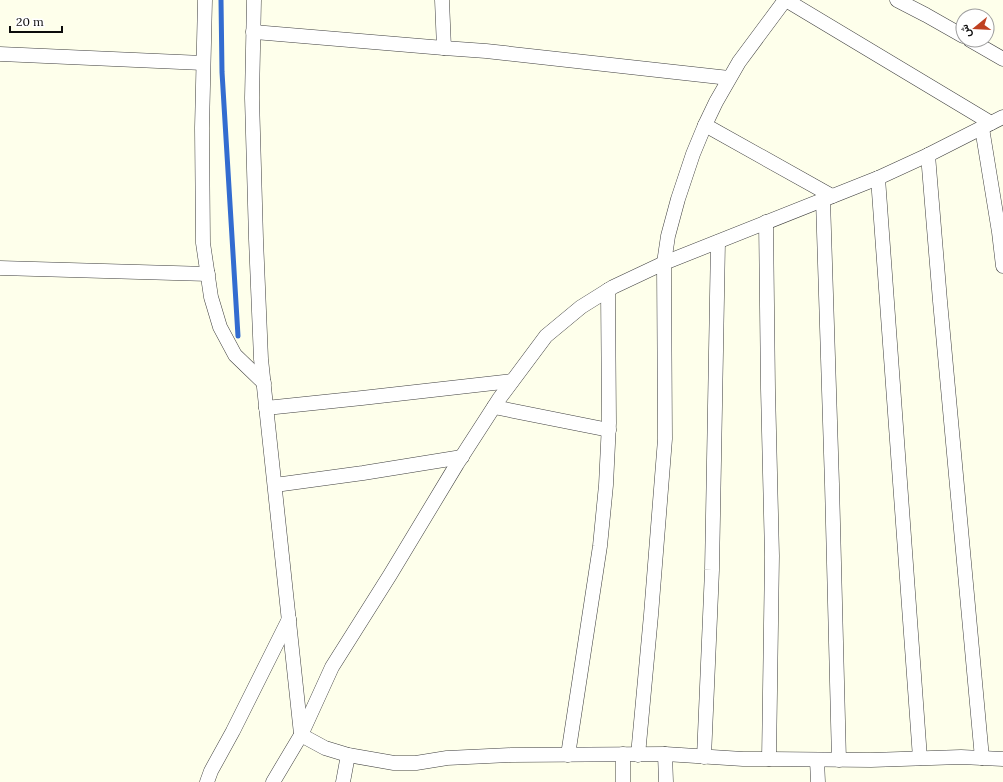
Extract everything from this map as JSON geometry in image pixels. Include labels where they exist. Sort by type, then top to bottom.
[{"type":"street","points":[[205,0],[202,128],[203,243],[211,297],[220,327],[235,355],[264,383]]},
{"type":"street","points":[[254,0],[252,98],[255,224],[261,359],[301,735]]},
{"type":"street","points":[[442,0],[444,48]]},
{"type":"street","points":[[638,754],[652,615],[665,439],[664,263],[668,236],[678,199],[693,154],[705,125],[729,78],[739,62],[786,0],[992,123]]},
{"type":"street","points":[[897,0],[955,31]]},
{"type":"street","points":[[253,32],[486,51],[729,78]]},
{"type":"street","points":[[984,48],[1003,59]]},
{"type":"street","points":[[0,54],[203,63]]},
{"type":"street","points":[[274,782],[301,735],[332,667],[494,407],[546,336],[581,307],[620,284],[664,263],[878,178],[992,123]]},
{"type":"street","points":[[992,123],[999,232],[1003,266]]},
{"type":"street","points":[[705,125],[827,198]]},
{"type":"street","points":[[928,155],[982,758]]},
{"type":"street","points":[[878,178],[920,758]]},
{"type":"street","points":[[827,198],[839,760]]},
{"type":"street","points":[[766,222],[772,556],[769,759]]},
{"type":"street","points":[[704,757],[712,570],[718,242]]},
{"type":"street","points":[[0,268],[208,274]]},
{"type":"street","points":[[568,755],[600,546],[606,485],[609,430],[608,290]]},
{"type":"street","points":[[266,408],[512,381]]},
{"type":"street","points":[[494,407],[609,430]]},
{"type":"street","points":[[275,485],[363,474],[462,457]]},
{"type":"street","points":[[207,782],[211,771],[233,731],[289,619]]},
{"type":"street","points":[[301,735],[325,748],[348,755],[394,763],[416,763],[447,758],[488,756],[623,754],[665,754],[743,759],[817,760],[961,757],[1003,759]]},
{"type":"street","points":[[623,754],[623,782]]},
{"type":"street","points":[[665,754],[666,782]]},
{"type":"street","points":[[343,782],[348,755]]},
{"type":"street","points":[[817,760],[818,782]]},
{"type":"waterway","points":[[221,0],[222,72],[238,336]]}]
